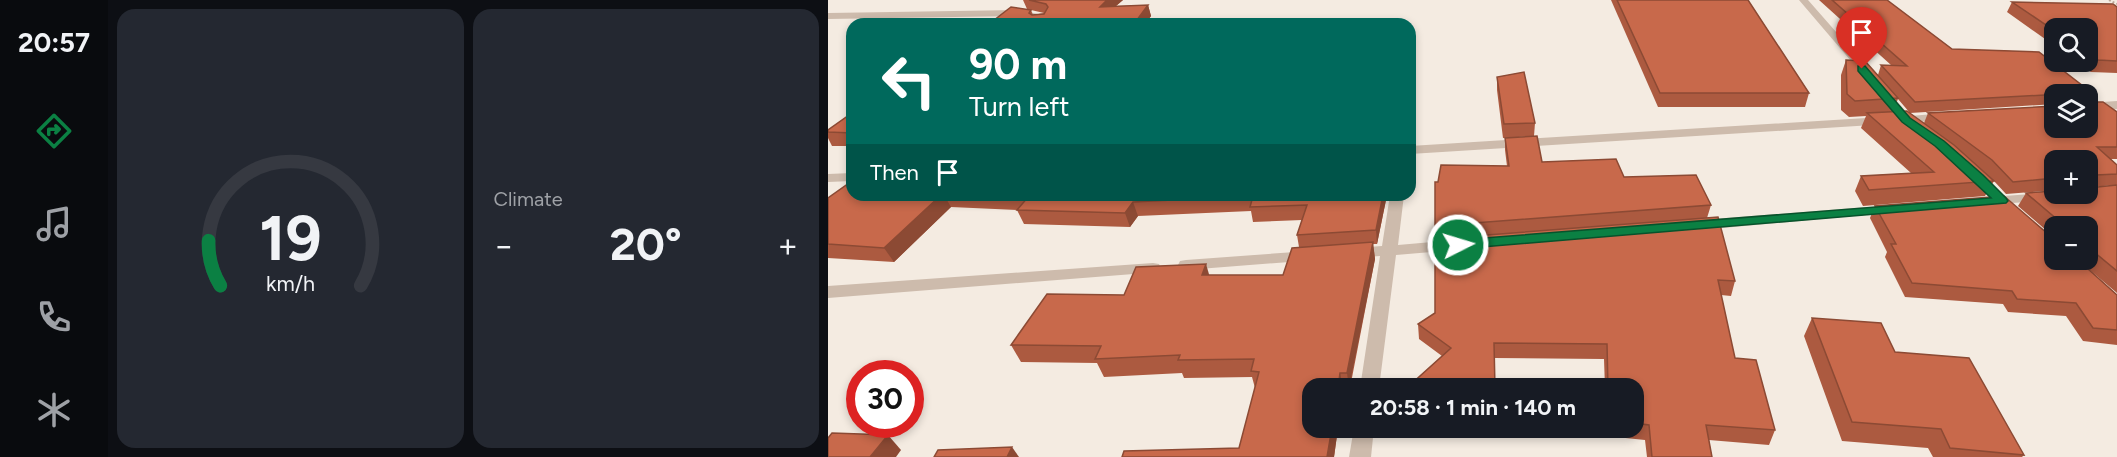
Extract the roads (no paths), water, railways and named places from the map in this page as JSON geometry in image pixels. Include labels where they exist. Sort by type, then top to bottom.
[{"type":"street","points":[[1803,0],[1906,120],[1923,132]]},
{"type":"street","points":[[828,16],[1022,13],[1044,18]]},
{"type":"street","points":[[2098,106],[2117,105]]},
{"type":"street","points":[[1416,150],[1963,116]]},
{"type":"street","points":[[1963,164],[2017,214]]},
{"type":"street","points":[[828,178],[846,177]]},
{"type":"street","points":[[1977,202],[2044,197]]},
{"type":"street","points":[[1370,378],[1396,201]]},
{"type":"street","points":[[1683,226],[1906,208]]},
{"type":"street","points":[[828,292],[1471,244]]},
{"type":"street","points":[[1360,457],[1363,438]]}]
